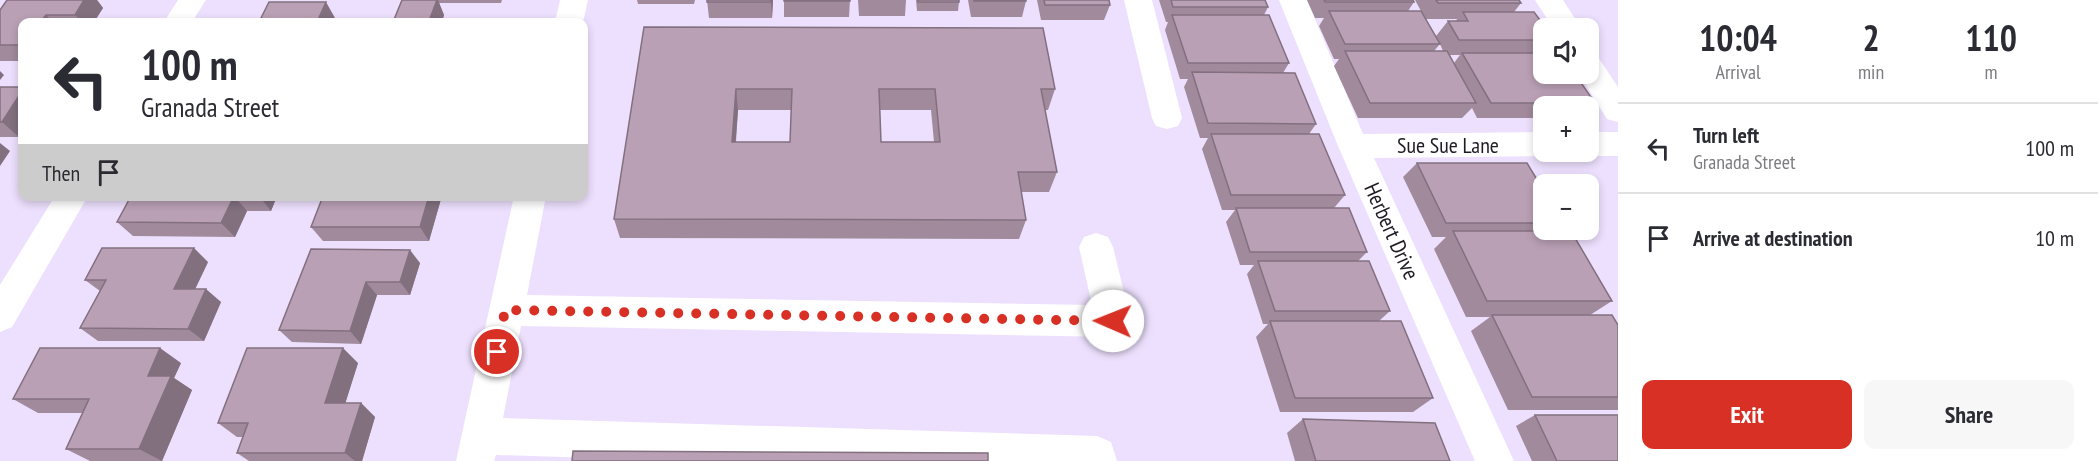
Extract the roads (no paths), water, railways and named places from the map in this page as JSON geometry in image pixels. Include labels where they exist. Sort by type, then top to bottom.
[{"type":"street","points":[[181,18],[192,0]]},
{"type":"street","points":[[570,18],[574,0]]},
{"type":"street","points":[[1138,0],[1167,118]]},
{"type":"street","name":"Herbert Drive","points":[[1293,0],[1353,146],[1495,461]]},
{"type":"street","points":[[1549,0],[1561,18]]},
{"type":"street","points":[[1599,81],[1618,111]]},
{"type":"street","name":"Sue Sue Lane","points":[[1353,146],[1533,144]]},
{"type":"street","points":[[1599,144],[1618,144]]},
{"type":"street","points":[[0,316],[69,201]]},
{"type":"street","points":[[529,201],[478,448],[1097,455],[1098,461]]},
{"type":"street","points":[[505,310],[1113,321],[1096,247]]}]
